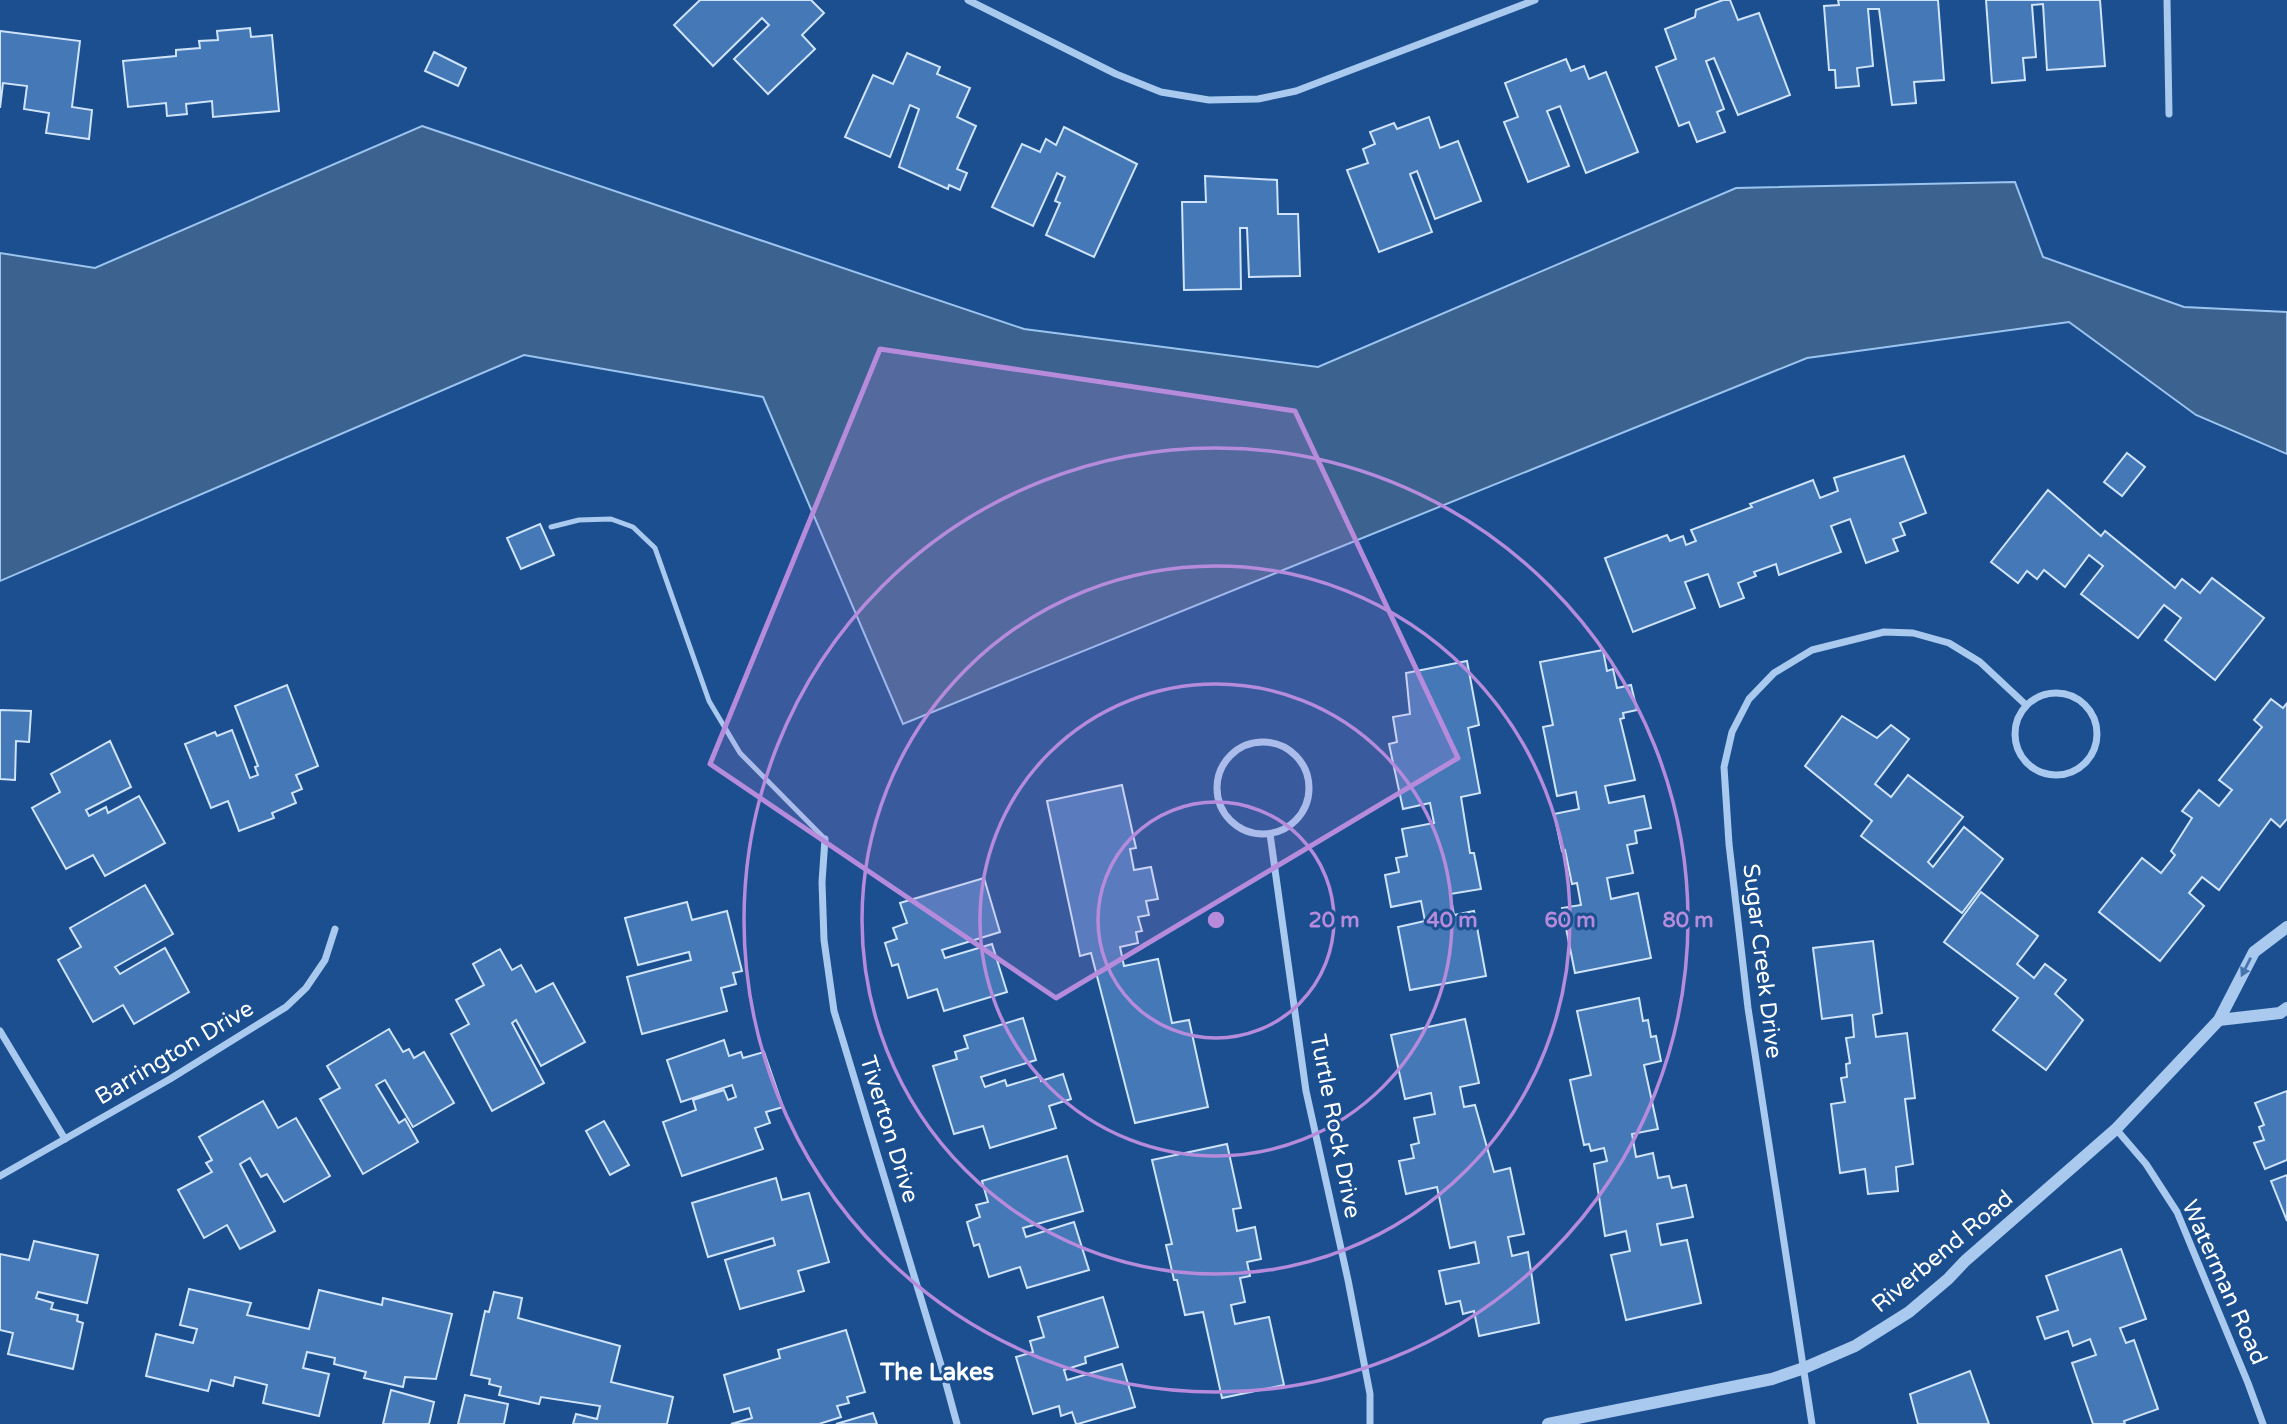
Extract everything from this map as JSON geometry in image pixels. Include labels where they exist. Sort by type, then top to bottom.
[{"type":"street","points":[[968,0],[1116,75],[1161,92],[1209,100],[1258,99],[1296,91],[1535,0]]},
{"type":"street","points":[[2167,0],[2169,114]]},
{"type":"street","name":"Sugar Creek Drive","points":[[1812,1424],[1748,1008],[1724,767],[1732,732],[1749,699],[1774,673],[1812,650],[1884,632],[1913,633],[1949,643],[1980,662],[2026,705]]},
{"type":"street","points":[[2055,692],[2070,695],[2084,704],[2093,717],[2097,732],[2094,749],[2085,762],[2073,771],[2057,775],[2041,772],[2027,763],[2018,751],[2015,735],[2017,719],[2026,705],[2039,696],[2055,692]]},
{"type":"street","points":[[1256,741],[1287,747],[1300,758],[1310,789],[1307,805],[1298,818],[1285,829],[1270,834],[1254,834],[1238,828],[1222,810],[1216,787],[1219,771],[1228,757],[1241,747],[1256,741]]},
{"type":"street","name":"Turtle Rock Drive","points":[[1270,834],[1306,1091],[1351,1292],[1370,1394],[1370,1424]]},
{"type":"street","name":"Tiverton Drive","points":[[825,839],[822,882],[824,940],[834,1011],[957,1424]]},
{"type":"street","name":"Riverbend Road","points":[[1548,1424],[1772,1379],[1855,1346],[1909,1312],[2116,1129],[2220,1020],[2254,952],[2287,927]]},
{"type":"street","name":"Barrington Drive","points":[[0,1177],[170,1079],[286,1007],[306,988],[325,960],[335,929]]},
{"type":"street","points":[[2220,1020],[2280,1013],[2287,1008]]},
{"type":"street","points":[[0,1031],[65,1139]]},
{"type":"street","name":"Waterman Road","points":[[2116,1129],[2146,1164],[2177,1212],[2263,1424]]},
{"type":"lane","points":[[551,527],[579,520],[611,519],[633,527],[656,548],[709,701],[740,752],[825,839]]},
{"type":"highlighted area","points":[[880,349],[1295,411],[1458,758],[1056,998],[710,764]]},
{"type":"water","points":[[422,126],[1024,329],[1318,367],[1736,188],[2015,182],[2043,257],[2184,307],[2287,312],[2287,454],[2196,415],[2069,322],[1807,358],[903,724],[763,397],[524,355],[0,581],[0,253],[95,268]]},
{"type":"building","points":[[700,0],[811,0],[824,13],[802,35],[815,49],[768,94],[734,59],[769,25],[762,18],[713,66],[674,25]]},
{"type":"building","points":[[1730,0],[1738,20],[1759,13],[1790,95],[1738,115],[1714,58],[1706,61],[1724,109],[1717,112],[1725,132],[1697,142],[1689,122],[1679,126],[1656,67],[1676,59],[1665,29],[1695,17],[1696,10]]},
{"type":"building","points":[[1838,0],[1938,0],[1944,80],[1914,82],[1916,103],[1892,105],[1879,9],[1868,9],[1873,66],[1857,68],[1859,86],[1836,88],[1835,70],[1829,70],[1824,6],[1839,5]]},
{"type":"building","points":[[1986,0],[2100,0],[2105,66],[2047,70],[2043,4],[2032,5],[2036,57],[2023,58],[2025,80],[1992,83]]},
{"type":"building","points":[[250,28],[251,37],[272,35],[279,111],[213,117],[212,101],[186,104],[187,114],[167,116],[166,103],[128,107],[123,61],[176,56],[176,50],[200,48],[199,41],[218,40],[217,31]]},
{"type":"building","points":[[0,31],[80,41],[72,107],[92,110],[89,139],[46,133],[49,113],[24,109],[27,86],[3,83],[0,108]]},
{"type":"building","points":[[434,52],[466,68],[458,86],[425,71]]},
{"type":"building","points":[[907,53],[940,67],[937,74],[970,88],[957,117],[976,126],[957,169],[967,173],[960,190],[949,185],[948,189],[899,167],[919,109],[910,105],[890,157],[845,137],[873,75],[893,84]]},
{"type":"building","points":[[1566,59],[1571,71],[1584,66],[1589,79],[1606,72],[1638,152],[1586,173],[1560,106],[1547,111],[1569,166],[1528,182],[1504,122],[1518,117],[1505,83]]},
{"type":"building","points":[[1429,117],[1440,148],[1458,141],[1481,201],[1435,219],[1417,171],[1410,174],[1432,232],[1379,252],[1347,170],[1368,163],[1363,149],[1375,144],[1370,132],[1394,123],[1397,129]]},
{"type":"building","points":[[1064,127],[1137,164],[1094,257],[1046,235],[1060,203],[1055,201],[1065,177],[1057,173],[1033,226],[992,207],[1022,144],[1040,152],[1046,139],[1056,145]]},
{"type":"building","points":[[1205,176],[1277,180],[1278,214],[1298,214],[1300,276],[1249,277],[1247,228],[1240,228],[1241,289],[1184,290],[1182,202],[1206,202]]},
{"type":"building","points":[[2127,453],[2145,467],[2122,496],[2104,482]]},
{"type":"building","points":[[1904,456],[1926,513],[1900,523],[1905,535],[1893,539],[1898,551],[1866,563],[1850,519],[1831,526],[1841,552],[1779,575],[1776,564],[1754,572],[1756,576],[1738,583],[1744,598],[1720,607],[1708,574],[1685,582],[1695,608],[1633,632],[1605,558],[1667,535],[1670,541],[1683,536],[1686,545],[1696,541],[1691,530],[1752,507],[1750,504],[1813,480],[1820,498],[1838,491],[1834,478]]},
{"type":"building","points":[[2048,490],[2101,536],[2105,531],[2175,588],[2182,579],[2200,593],[2212,578],[2264,618],[2215,680],[2165,640],[2181,618],[2164,605],[2138,638],[2081,594],[2103,566],[2089,555],[2065,587],[2044,570],[2037,579],[2027,571],[2018,583],[1991,562]]},
{"type":"building","points":[[540,524],[554,555],[521,569],[507,538]]},
{"type":"building","points":[[1603,650],[1607,671],[1613,669],[1617,688],[1631,685],[1637,710],[1623,713],[1624,718],[1620,719],[1635,780],[1605,786],[1609,803],[1644,796],[1651,828],[1635,831],[1637,843],[1627,845],[1633,873],[1607,878],[1611,899],[1638,893],[1651,958],[1575,973],[1562,908],[1581,905],[1577,883],[1572,884],[1565,850],[1562,851],[1554,814],[1579,809],[1576,792],[1557,796],[1543,727],[1553,725],[1540,662]]},
{"type":"building","points":[[1467,661],[1479,725],[1468,728],[1480,793],[1461,797],[1470,853],[1474,853],[1481,889],[1450,894],[1454,915],[1474,911],[1486,976],[1410,990],[1398,927],[1425,921],[1421,901],[1391,907],[1385,875],[1399,872],[1396,858],[1407,856],[1402,829],[1434,823],[1430,803],[1403,809],[1389,744],[1397,742],[1393,717],[1410,714],[1406,673]]},
{"type":"building","points":[[287,685],[318,766],[296,775],[302,789],[292,793],[296,803],[272,813],[274,818],[239,831],[228,801],[211,808],[185,744],[215,732],[217,736],[232,730],[250,778],[258,775],[255,767],[258,766],[235,706]]},
{"type":"building","points":[[2271,699],[2283,708],[2287,703],[2287,819],[2280,827],[2271,819],[2219,890],[2202,877],[2189,893],[2204,906],[2160,961],[2099,912],[2142,858],[2161,873],[2175,855],[2171,851],[2192,818],[2182,811],[2199,790],[2219,806],[2232,790],[2219,780],[2262,727],[2254,720]]},
{"type":"building","points":[[0,710],[31,711],[29,742],[16,741],[15,780],[0,779]]},
{"type":"building","points":[[1842,716],[1877,738],[1891,725],[1909,739],[1875,784],[1891,797],[1908,775],[1963,817],[1928,862],[1933,867],[1964,827],[2003,859],[1962,913],[1861,836],[1872,821],[1805,766]]},
{"type":"building","points":[[110,741],[131,787],[86,810],[89,816],[106,807],[108,813],[139,796],[165,843],[105,876],[93,855],[66,869],[32,808],[60,792],[51,774]]},
{"type":"building","points":[[1122,785],[1136,848],[1130,849],[1134,870],[1151,867],[1158,899],[1146,901],[1149,915],[1138,917],[1142,931],[1136,932],[1138,943],[1120,947],[1124,966],[1158,959],[1172,1023],[1189,1020],[1208,1107],[1135,1123],[1091,953],[1080,956],[1047,801]]},
{"type":"building","points":[[984,878],[1000,932],[942,950],[945,958],[992,944],[1007,992],[944,1011],[937,989],[908,998],[898,964],[892,966],[885,943],[897,939],[893,928],[907,923],[900,903]]},
{"type":"building","points":[[145,885],[173,934],[115,967],[120,974],[165,948],[189,992],[134,1024],[123,1005],[93,1022],[58,960],[81,947],[70,928]]},
{"type":"building","points":[[1981,892],[2038,936],[2017,964],[2034,978],[2045,964],[2066,980],[2055,994],[2083,1020],[2046,1070],[1993,1030],[2018,998],[1944,942]]},
{"type":"building","points":[[687,902],[692,920],[727,911],[742,971],[733,973],[736,984],[721,988],[727,1011],[642,1034],[627,977],[691,960],[689,952],[638,965],[625,918]]},
{"type":"building","points":[[1873,941],[1882,1013],[1873,1015],[1876,1037],[1907,1033],[1915,1098],[1905,1099],[1913,1164],[1896,1167],[1898,1191],[1868,1194],[1865,1169],[1840,1173],[1831,1104],[1845,1102],[1841,1078],[1847,1077],[1846,1064],[1850,1063],[1846,1038],[1854,1037],[1852,1015],[1822,1019],[1813,948]]},
{"type":"building","points":[[500,949],[512,970],[521,965],[536,992],[553,983],[585,1042],[541,1066],[516,1020],[512,1023],[544,1083],[492,1111],[451,1034],[469,1024],[456,1000],[484,985],[473,964]]},
{"type":"building","points":[[1639,998],[1643,1021],[1648,1020],[1651,1037],[1656,1036],[1661,1061],[1644,1065],[1658,1129],[1632,1134],[1636,1157],[1653,1153],[1658,1178],[1669,1176],[1672,1188],[1686,1185],[1693,1217],[1657,1224],[1661,1245],[1687,1240],[1701,1303],[1626,1320],[1611,1255],[1630,1251],[1626,1231],[1605,1236],[1594,1164],[1607,1161],[1604,1148],[1591,1151],[1589,1144],[1584,1145],[1570,1080],[1591,1075],[1577,1011]]},
{"type":"building","points":[[1023,1018],[1036,1060],[981,1077],[985,1087],[1005,1080],[1007,1086],[1040,1076],[1041,1081],[1063,1074],[1071,1099],[1049,1106],[1056,1128],[990,1148],[983,1126],[954,1134],[933,1066],[957,1059],[955,1052],[968,1048],[964,1036]]},
{"type":"building","points":[[1465,1019],[1479,1083],[1460,1087],[1464,1107],[1475,1105],[1494,1172],[1510,1168],[1524,1234],[1508,1237],[1512,1256],[1528,1252],[1539,1323],[1479,1336],[1474,1311],[1463,1314],[1460,1301],[1446,1304],[1439,1271],[1479,1263],[1475,1242],[1450,1248],[1437,1187],[1406,1194],[1399,1161],[1414,1158],[1411,1145],[1419,1143],[1414,1118],[1435,1114],[1431,1093],[1405,1099],[1391,1035]]},
{"type":"building","points":[[389,1029],[403,1052],[409,1049],[414,1058],[424,1052],[454,1103],[413,1127],[385,1080],[376,1085],[399,1123],[405,1119],[418,1142],[363,1174],[320,1099],[340,1088],[327,1066]]},
{"type":"building","points":[[724,1040],[729,1056],[741,1052],[743,1058],[764,1052],[783,1107],[766,1112],[770,1123],[755,1128],[763,1149],[682,1176],[663,1122],[696,1110],[693,1100],[724,1090],[728,1100],[736,1097],[732,1085],[681,1102],[667,1060]]},
{"type":"building","points":[[2287,1091],[2287,1160],[2265,1169],[2254,1143],[2264,1140],[2259,1127],[2264,1125],[2255,1103]]},
{"type":"building","points":[[263,1101],[278,1128],[296,1118],[330,1176],[284,1202],[267,1174],[261,1177],[250,1158],[240,1164],[275,1231],[240,1249],[227,1225],[204,1238],[178,1190],[212,1172],[206,1163],[212,1160],[199,1137]]},
{"type":"building","points":[[604,1121],[629,1165],[610,1175],[586,1131]]},
{"type":"building","points":[[1227,1144],[1241,1208],[1233,1209],[1237,1231],[1255,1227],[1261,1259],[1247,1262],[1250,1276],[1240,1278],[1245,1302],[1231,1305],[1235,1324],[1269,1317],[1284,1385],[1222,1398],[1203,1312],[1185,1315],[1177,1280],[1174,1280],[1166,1245],[1172,1244],[1152,1160]]},
{"type":"building","points":[[1067,1156],[1083,1211],[1023,1228],[1026,1237],[1074,1222],[1089,1270],[1027,1288],[1020,1267],[989,1277],[979,1244],[974,1246],[967,1222],[980,1217],[976,1205],[988,1202],[982,1181]]},
{"type":"building","points":[[2287,1175],[2287,1221],[2271,1181]]},
{"type":"building","points":[[776,1178],[782,1200],[809,1193],[829,1262],[798,1271],[804,1291],[740,1309],[725,1260],[775,1245],[773,1238],[708,1257],[692,1203]]},
{"type":"building","points":[[34,1241],[98,1255],[87,1303],[38,1292],[36,1298],[53,1303],[51,1309],[78,1315],[77,1321],[83,1323],[73,1369],[8,1354],[13,1333],[0,1330],[0,1254],[29,1260]]},
{"type":"building","points":[[2121,1249],[2146,1319],[2120,1328],[2126,1343],[2134,1340],[2158,1409],[2124,1421],[2125,1424],[2093,1424],[2072,1363],[2096,1355],[2090,1339],[2073,1346],[2068,1331],[2045,1339],[2037,1317],[2058,1310],[2046,1276]]},
{"type":"building","points":[[189,1289],[251,1303],[247,1315],[309,1329],[319,1290],[382,1305],[383,1298],[452,1314],[436,1379],[405,1377],[403,1387],[364,1378],[366,1372],[334,1364],[335,1358],[307,1352],[303,1368],[329,1374],[319,1416],[263,1403],[267,1385],[235,1377],[233,1386],[211,1380],[208,1391],[146,1376],[156,1334],[193,1343],[197,1329],[180,1325]]},
{"type":"building","points":[[494,1292],[522,1298],[518,1318],[620,1346],[611,1382],[673,1397],[667,1424],[573,1424],[576,1414],[597,1419],[600,1406],[541,1397],[539,1404],[499,1395],[501,1387],[489,1384],[490,1379],[471,1375],[485,1311],[489,1312]]},
{"type":"building","points":[[1103,1297],[1118,1347],[1085,1357],[1086,1363],[1064,1370],[1067,1380],[1122,1364],[1135,1407],[1078,1424],[1072,1412],[1061,1416],[1059,1406],[1033,1414],[1016,1357],[1033,1352],[1030,1341],[1044,1337],[1038,1317]]},
{"type":"building","points":[[846,1330],[865,1392],[847,1397],[849,1403],[837,1406],[841,1417],[819,1424],[731,1424],[752,1418],[749,1408],[734,1412],[724,1375],[780,1358],[778,1350]]},
{"type":"building","points":[[1970,1371],[1989,1424],[1918,1424],[1910,1394]]},
{"type":"building","points":[[391,1390],[434,1402],[429,1424],[383,1424]]},
{"type":"building","points":[[465,1395],[508,1404],[504,1424],[458,1424]]},
{"type":"building","points":[[873,1413],[877,1424],[836,1424]]},
{"type":"district","name":"The Lakes","points":[[937,1372]]}]
